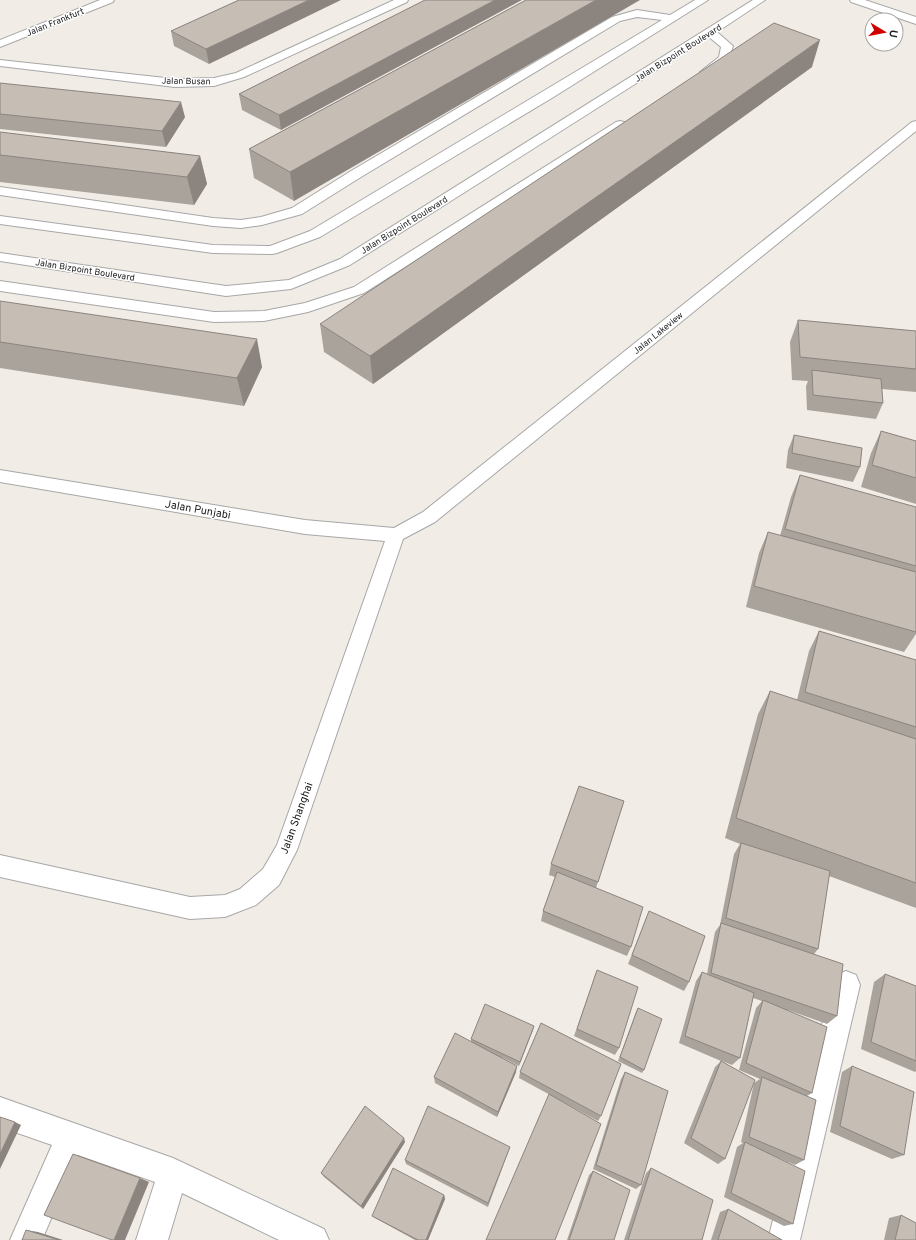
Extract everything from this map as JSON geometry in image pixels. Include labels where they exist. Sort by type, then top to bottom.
[{"type":"street","points":[[784,1240],[846,985]]},
{"type":"street","points":[[0,1112],[70,1138],[173,1173],[312,1240]]},
{"type":"street","points":[[26,1240],[70,1138]]},
{"type":"street","points":[[152,1240],[173,1173]]},
{"type":"lane","name":"Jalan Frankfurt","points":[[0,44],[109,0]]},
{"type":"lane","name":"Jalan Busan","points":[[0,63],[174,83],[214,82],[240,75],[403,0]]},
{"type":"lane","points":[[0,220],[213,249],[272,250],[315,234],[548,96],[703,0]]},
{"type":"lane","name":"Jalan Bizpoint Boulevard","points":[[0,257],[226,292],[291,284],[345,262],[711,33],[760,0]]},
{"type":"lane","points":[[855,0],[916,21]]},
{"type":"lane","points":[[0,191],[213,222],[241,224],[262,221],[297,211],[363,170],[626,14],[636,12],[672,19]]},
{"type":"lane","points":[[694,79],[714,67],[724,58],[727,46],[711,33]]},
{"type":"lane","points":[[0,286],[214,317],[264,316],[308,307],[359,290],[633,117]]},
{"type":"lane","name":"Jalan Lakeview","points":[[396,535],[429,517],[916,125]]},
{"type":"lane","name":"Jalan Punjabi","points":[[0,476],[305,527],[396,535]]},
{"type":"lane","name":"Jalan Shanghai","points":[[0,866],[190,908],[225,906],[248,897],[271,877],[286,850],[396,535]]},
{"type":"building","points":[[239,0],[309,0],[206,49],[171,31]]},
{"type":"building","points":[[425,0],[495,0],[279,115],[239,94]]},
{"type":"building","points":[[526,0],[596,0],[290,172],[249,149]]},
{"type":"building","points":[[774,23],[820,40],[370,356],[320,324]]},
{"type":"building","points":[[0,83],[181,102],[162,131],[0,114]]},
{"type":"building","points":[[0,132],[200,156],[187,177],[0,155]]},
{"type":"building","points":[[0,301],[257,339],[237,378],[0,342]]},
{"type":"building","points":[[798,320],[916,331],[916,369],[800,357]]},
{"type":"building","points":[[812,370],[881,379],[883,403],[813,395]]},
{"type":"building","points":[[881,431],[916,441],[916,478],[872,465]]},
{"type":"building","points":[[794,435],[862,448],[860,467],[792,453]]},
{"type":"building","points":[[800,475],[916,507],[916,566],[785,529]]},
{"type":"building","points":[[768,532],[916,572],[916,632],[754,586]]},
{"type":"building","points":[[819,631],[916,660],[916,727],[805,692]]},
{"type":"building","points":[[770,691],[916,739],[916,883],[736,818]]},
{"type":"building","points":[[579,786],[624,801],[598,882],[551,864]]},
{"type":"building","points":[[741,843],[830,871],[818,949],[726,918]]},
{"type":"building","points":[[557,872],[643,907],[631,947],[543,911]]},
{"type":"building","points":[[649,911],[705,936],[689,982],[632,955]]},
{"type":"building","points":[[721,923],[843,964],[837,1016],[711,973]]},
{"type":"building","points":[[597,970],[638,987],[619,1048],[577,1029]]},
{"type":"building","points":[[702,972],[754,993],[740,1058],[685,1036]]},
{"type":"building","points":[[885,974],[916,986],[916,1061],[871,1042]]},
{"type":"building","points":[[763,1000],[827,1027],[812,1093],[746,1063]]},
{"type":"building","points":[[485,1004],[534,1026],[520,1062],[471,1039]]},
{"type":"building","points":[[638,1008],[662,1019],[644,1070],[620,1057]]},
{"type":"building","points":[[541,1023],[621,1064],[601,1116],[520,1072]]},
{"type":"building","points":[[455,1033],[517,1066],[498,1112],[434,1077]]},
{"type":"building","points":[[721,1061],[755,1080],[725,1159],[691,1138]]},
{"type":"building","points":[[852,1066],[914,1092],[904,1155],[840,1126]]},
{"type":"building","points":[[625,1072],[668,1091],[641,1185],[596,1165]]},
{"type":"building","points":[[762,1077],[816,1100],[804,1160],[749,1137]]},
{"type":"building","points":[[549,1094],[601,1124],[555,1240],[486,1240]]},
{"type":"building","points":[[365,1106],[404,1138],[361,1206],[321,1173]]},
{"type":"building","points":[[428,1106],[510,1147],[488,1203],[405,1160]]},
{"type":"building","points":[[0,1117],[15,1122],[0,1154]]},
{"type":"building","points":[[745,1142],[805,1171],[793,1224],[731,1193]]},
{"type":"building","points":[[73,1154],[140,1178],[114,1240],[44,1215]]},
{"type":"building","points":[[393,1168],[444,1195],[426,1240],[418,1240],[372,1216]]},
{"type":"building","points":[[651,1168],[713,1200],[702,1240],[628,1240]]},
{"type":"building","points":[[593,1171],[630,1190],[614,1240],[569,1240]]},
{"type":"building","points":[[728,1209],[782,1240],[718,1240]]},
{"type":"building","points":[[901,1215],[916,1223],[916,1240],[895,1240]]},
{"type":"building","points":[[26,1230],[59,1240],[22,1240]]}]
